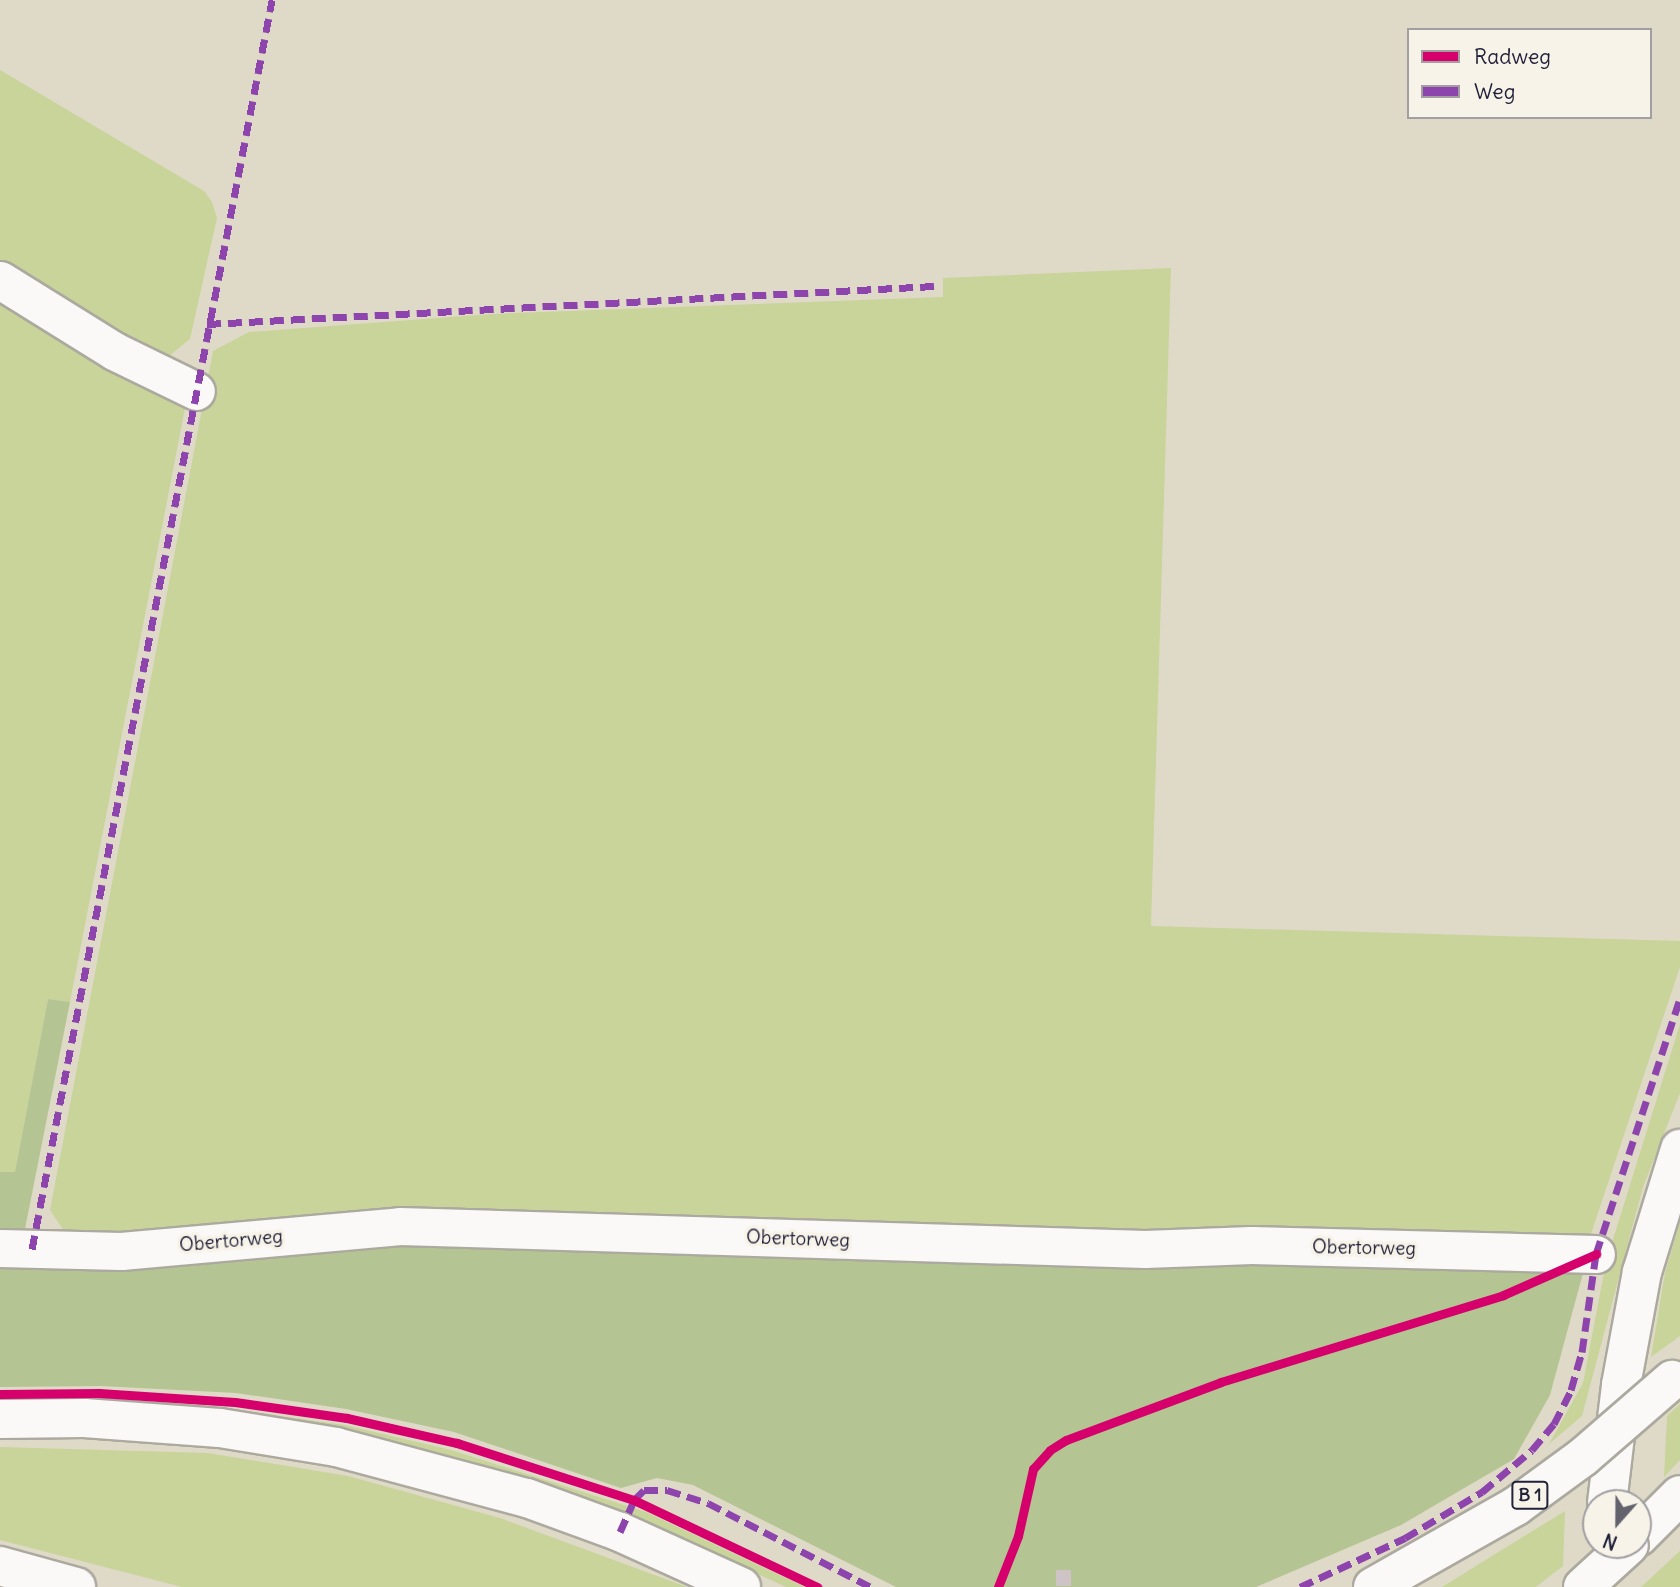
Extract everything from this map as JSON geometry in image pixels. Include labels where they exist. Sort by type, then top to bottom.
[{"type":"highway","points":[[1609,1489],[1621,1385],[1642,1272],[1680,1149]]},
{"type":"highway","name":"B 1","points":[[1373,1587],[1516,1506],[1583,1457],[1676,1376]]},
{"type":"highway","points":[[0,1419],[84,1418],[220,1428],[336,1447],[539,1503],[620,1532],[741,1587]]},
{"type":"highway","points":[[1604,1587],[1605,1559]]},
{"type":"highway","points":[[1583,1587],[1614,1559]]},
{"type":"highway","points":[[0,1566],[60,1583]]},
{"type":"lane","points":[[0,280],[114,351],[196,391]]},
{"type":"lane","name":"Obertorweg","points":[[0,1248],[121,1251],[400,1226],[1145,1249],[1251,1245],[1596,1254]]},
{"type":"green space","points":[[0,70],[204,191],[212,202],[217,218],[190,339],[169,356],[145,352],[0,264]]},
{"type":"green space","points":[[1171,268],[1151,926],[1680,941],[1680,967],[1589,1240],[68,1237],[50,1210],[213,351],[249,332],[491,314],[943,297],[943,278]]},
{"type":"green space","points":[[0,293],[187,398],[70,1002],[48,999],[15,1172],[0,1172]]},
{"type":"green space","points":[[48,999],[70,1002],[23,1239],[0,1238],[0,1172],[15,1172]]},
{"type":"green space","points":[[1680,1024],[1680,1093],[1643,1187],[1582,1416],[1549,1444],[1583,1383],[1606,1262]]},
{"type":"green space","points":[[1680,1222],[1680,1336],[1651,1357],[1665,1273]]},
{"type":"green space","points":[[400,1237],[1586,1262],[1550,1395],[1514,1459],[1401,1525],[1256,1587],[896,1587],[693,1485],[657,1478],[621,1488],[454,1432],[346,1409],[236,1393],[101,1386],[0,1387],[0,1258]]},
{"type":"green space","points":[[89,1400],[230,1409],[345,1425],[451,1450],[646,1512],[805,1587],[786,1587],[639,1519],[567,1493],[447,1457],[344,1433]]},
{"type":"green space","points":[[1680,1404],[1680,1460],[1664,1477],[1667,1416]]},
{"type":"green space","points":[[0,1447],[208,1453],[348,1476],[500,1518],[687,1587],[182,1587],[0,1540]]},
{"type":"green space","points":[[1565,1511],[1563,1566],[1536,1587],[1442,1587]]},
{"type":"green space","points":[[1680,1551],[1680,1587],[1641,1587]]},
{"type":"building","points":[[1056,1570],[1071,1570],[1071,1586],[1056,1586]]},
{"type":"marked path","points":[[32,1249],[272,0]]},
{"type":"marked path","points":[[207,324],[935,286]]},
{"type":"marked path","points":[[1300,1587],[1405,1538],[1482,1492],[1532,1450],[1554,1424],[1571,1390],[1582,1352],[1596,1254],[1680,999]]},
{"type":"marked path","points":[[620,1532],[634,1500],[644,1490],[667,1490],[708,1503],[871,1587]]},
{"type":"cycle path","points":[[998,1587],[1018,1536],[1033,1469],[1050,1450],[1066,1440],[1221,1382],[1503,1295],[1596,1254]]},
{"type":"cycle path","points":[[0,1394],[99,1393],[235,1402],[347,1418],[457,1443],[634,1500],[817,1587]]}]
